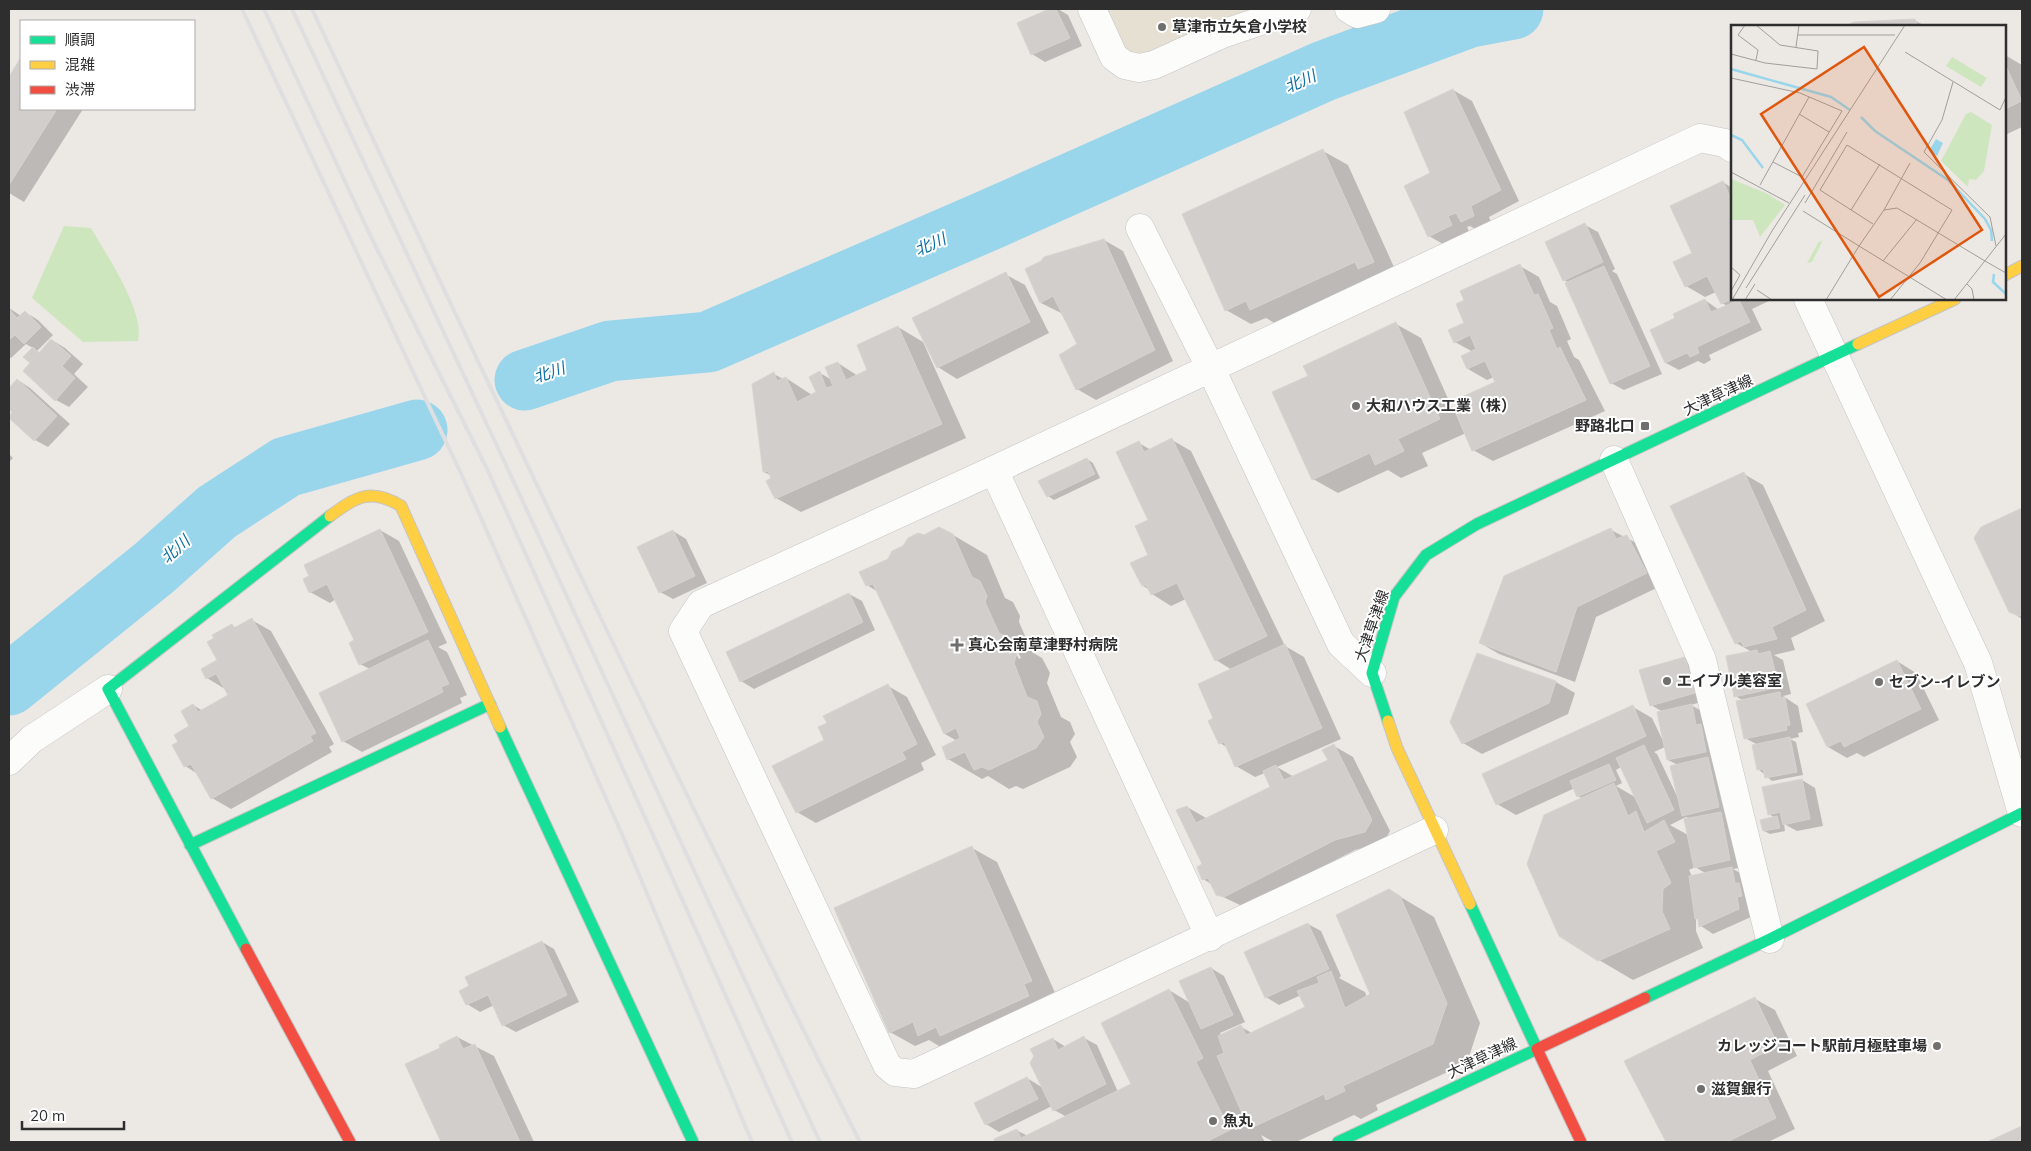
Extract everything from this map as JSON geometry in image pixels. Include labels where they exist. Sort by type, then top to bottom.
[{"type":"street","points":[[1092,9],[1114,57],[1125,65],[1139,68],[1154,65],[1222,34],[1297,9]]},
{"type":"street","points":[[1349,9],[1357,14],[1376,9]]},
{"type":"street","points":[[1434,830],[1210,937],[914,1074],[895,1072],[887,1065],[683,631],[702,604],[994,470],[1700,138],[1725,143],[1731,147]]},
{"type":"street","points":[[1140,228],[1210,367],[1341,644],[1372,673]]},
{"type":"street","points":[[2006,274],[2022,266]]},
{"type":"street","points":[[1580,1142],[1537,1049],[1770,939],[2022,814],[1978,663],[1808,300]]},
{"type":"street","name":"大津草津線","points":[[1338,1142],[1537,1049],[1397,748],[1372,673],[1394,597],[1426,555],[1477,524],[1834,358],[1953,300]]},
{"type":"street","points":[[1614,460],[1702,660],[1770,939]]},
{"type":"street","points":[[994,470],[1210,937]]},
{"type":"street","points":[[9,760],[32,739],[108,689],[349,502],[365,495],[384,495],[401,506],[490,704],[693,1142]]},
{"type":"street","points":[[108,689],[350,1142]]},
{"type":"street","points":[[190,845],[490,704]]},
{"type":"shaded area","name":"草津市立矢倉小学校","points":[[1102,9],[1258,9],[1136,60],[1117,45]]},
{"type":"green space","points":[[64,226],[91,228],[115,268],[130,299],[139,329],[138,341],[83,342],[32,298]]},
{"type":"building","points":[[1049,9],[1056,9],[1070,38],[1031,55],[1017,23]]},
{"type":"building","points":[[1915,19],[1918,25],[1847,25],[1854,22]]},
{"type":"building","points":[[20,59],[20,110],[56,110],[9,185],[9,77]]},
{"type":"building","points":[[2006,66],[2022,101],[2006,109]]},
{"type":"building","points":[[1453,89],[1501,190],[1471,206],[1474,216],[1461,222],[1456,213],[1448,216],[1452,225],[1428,237],[1404,186],[1430,173],[1404,112]]},
{"type":"building","points":[[1323,149],[1374,262],[1358,269],[1355,262],[1250,310],[1246,301],[1225,311],[1182,214]]},
{"type":"building","points":[[1723,181],[1731,199],[1731,299],[1721,304],[1707,276],[1685,287],[1673,262],[1692,253],[1670,206]]},
{"type":"building","points":[[1585,223],[1603,262],[1563,281],[1545,242]]},
{"type":"building","points":[[1104,239],[1155,350],[1076,390],[1059,355],[1077,344],[1053,296],[1040,303],[1025,269],[1041,261],[1044,257]]},
{"type":"building","points":[[1520,264],[1534,295],[1538,294],[1553,328],[1549,330],[1557,349],[1560,347],[1586,400],[1472,451],[1454,409],[1467,403],[1464,396],[1495,382],[1485,361],[1467,369],[1461,356],[1476,349],[1470,335],[1454,343],[1448,330],[1464,323],[1456,304],[1464,300],[1460,291]]},
{"type":"building","points":[[1604,266],[1650,366],[1610,384],[1565,283]]},
{"type":"building","points":[[1006,272],[1030,322],[937,368],[912,318]]},
{"type":"building","points":[[1705,299],[1711,312],[1739,300],[1750,322],[1697,347],[1699,353],[1690,357],[1687,353],[1665,363],[1650,330],[1675,318],[1673,314]]},
{"type":"building","points":[[9,309],[17,318],[25,311],[41,327],[24,344],[15,335],[9,340]]},
{"type":"building","name":"大和ハウス工業（株）","points":[[1396,322],[1440,419],[1398,439],[1404,451],[1375,465],[1370,453],[1312,480],[1272,392],[1308,376],[1303,366]]},
{"type":"building","points":[[898,326],[942,424],[775,499],[766,481],[771,478],[768,471],[763,472],[752,384],[774,372],[777,381],[786,377],[797,402],[816,392],[809,377],[820,371],[826,388],[833,386],[825,367],[838,362],[846,380],[867,370],[857,345]]},
{"type":"building","points":[[51,339],[71,356],[62,366],[75,378],[55,401],[23,371],[30,363],[23,357],[33,347],[39,353]]},
{"type":"building","points":[[17,379],[57,416],[34,441],[9,418],[12,412],[9,409],[9,388]]},
{"type":"building","points":[[1172,438],[1267,636],[1215,661],[1177,583],[1151,595],[1146,585],[1142,586],[1130,563],[1148,555],[1135,526],[1148,520],[1116,452],[1139,441],[1144,452]]},
{"type":"building","points":[[1087,458],[1095,474],[1047,497],[1038,481]]},
{"type":"building","points":[[1744,472],[1806,610],[1772,627],[1777,639],[1744,647],[1741,641],[1735,644],[1670,506]]},
{"type":"building","points":[[2022,508],[2022,615],[2019,616],[2009,612],[1974,538],[1981,527]]},
{"type":"building","name":"真心会南草津野村病院","points":[[939,527],[953,534],[972,577],[980,581],[987,596],[985,602],[999,633],[1008,637],[1017,653],[1014,663],[1027,697],[1037,701],[1041,714],[1037,722],[1044,737],[1036,748],[989,770],[982,767],[974,770],[965,752],[947,760],[942,747],[960,738],[956,728],[944,734],[873,584],[866,586],[859,572],[888,559],[892,551],[903,546],[908,538],[918,533],[924,535]]},
{"type":"building","points":[[1611,528],[1616,539],[1627,535],[1647,573],[1577,607],[1556,672],[1479,643],[1504,576]]},
{"type":"building","points":[[380,529],[428,632],[359,665],[349,643],[354,640],[327,584],[309,593],[303,579],[309,576],[304,565]]},
{"type":"building","points":[[673,530],[695,576],[659,593],[637,547]]},
{"type":"building","points":[[849,593],[863,622],[740,682],[726,652]]},
{"type":"building","points":[[252,618],[316,733],[310,736],[313,741],[211,799],[191,764],[184,767],[172,745],[178,742],[174,735],[189,726],[181,711],[193,704],[198,712],[228,695],[216,674],[206,679],[201,669],[217,660],[207,642],[214,638],[212,635],[232,624],[234,628]]},
{"type":"building","points":[[428,640],[449,684],[441,687],[443,692],[342,742],[319,693]]},
{"type":"building","points":[[1285,644],[1322,728],[1235,767],[1224,742],[1219,744],[1208,721],[1213,718],[1198,684]]},
{"type":"building","points":[[1757,650],[1758,654],[1770,651],[1779,687],[1734,697],[1726,656]]},
{"type":"building","points":[[1477,653],[1556,681],[1549,703],[1462,744],[1450,722]]},
{"type":"building","name":"エイブル美容室","points":[[1685,657],[1695,693],[1650,706],[1639,670]]},
{"type":"building","name":"セブン-イレブン","points":[[1897,660],[1921,709],[1844,747],[1841,741],[1827,747],[1806,704]]},
{"type":"building","points":[[888,684],[917,744],[902,752],[906,759],[796,813],[772,766],[824,740],[818,727],[827,723],[823,716]]},
{"type":"building","points":[[1780,692],[1781,698],[1785,697],[1790,725],[1786,726],[1787,730],[1744,739],[1736,701]]},
{"type":"building","points":[[1692,704],[1696,725],[1701,724],[1706,752],[1667,760],[1657,712]]},
{"type":"building","points":[[1633,705],[1646,736],[1496,805],[1482,774]]},
{"type":"building","points":[[1790,737],[1797,772],[1765,778],[1763,769],[1757,770],[1752,745]]},
{"type":"building","points":[[1334,744],[1372,820],[1365,832],[1335,840],[1224,897],[1216,895],[1208,878],[1202,880],[1197,867],[1202,864],[1176,810],[1187,806],[1196,823],[1270,787],[1263,771],[1276,765],[1284,780],[1328,760],[1322,750]]},
{"type":"building","points":[[1644,745],[1674,810],[1647,823],[1616,758]]},
{"type":"building","points":[[1708,757],[1719,807],[1682,816],[1670,766]]},
{"type":"building","points":[[1609,764],[1616,780],[1577,797],[1570,781]]},
{"type":"building","points":[[1802,779],[1810,819],[1783,825],[1780,812],[1768,815],[1762,787]]},
{"type":"building","points":[[1614,783],[1628,816],[1636,811],[1644,832],[1664,820],[1675,842],[1656,851],[1671,883],[1663,889],[1662,911],[1670,929],[1598,961],[1559,936],[1527,864],[1544,815]]},
{"type":"building","points":[[1721,812],[1730,860],[1694,868],[1684,819]]},
{"type":"building","points":[[1777,816],[1780,828],[1763,831],[1760,820]]},
{"type":"building","points":[[972,846],[1032,981],[1024,984],[1029,996],[940,1036],[936,1027],[918,1036],[913,1022],[889,1033],[834,908]]},
{"type":"building","points":[[1732,867],[1735,883],[1739,883],[1742,896],[1737,897],[1739,909],[1699,927],[1698,919],[1695,919],[1689,876]]},
{"type":"building","points":[[1389,889],[1400,896],[1447,1003],[1433,1044],[1343,1086],[1345,1091],[1326,1100],[1324,1094],[1249,1129],[1217,1056],[1224,1053],[1218,1036],[1241,1025],[1246,1035],[1305,1007],[1297,991],[1319,983],[1317,977],[1331,971],[1345,1008],[1370,994],[1336,915]]},
{"type":"building","points":[[1308,923],[1329,969],[1265,998],[1244,952]]},
{"type":"building","points":[[542,941],[567,995],[502,1026],[488,995],[466,1005],[459,991],[469,986],[465,977]]},
{"type":"building","points":[[1211,967],[1233,1015],[1201,1029],[1179,981]]},
{"type":"building","points":[[1169,989],[1203,1058],[1196,1062],[1230,1130],[1206,1142],[995,1142],[994,1139],[1017,1129],[1021,1138],[1131,1084],[1101,1023]]},
{"type":"building","name":"滋賀銀行","points":[[1755,997],[1778,1045],[1750,1060],[1776,1118],[1727,1142],[1666,1142],[1624,1061]]},
{"type":"building","points":[[457,1036],[463,1049],[475,1044],[520,1142],[441,1142],[405,1064],[440,1048],[439,1045]]},
{"type":"building","points":[[1084,1036],[1106,1084],[1053,1111],[1030,1063],[1034,1056],[1030,1049],[1053,1038],[1058,1050]]},
{"type":"building","points":[[1027,1077],[1038,1099],[985,1125],[974,1103]]},
{"type":"building","points":[[2022,1126],[2022,1142],[1987,1142]]},
{"type":"waterway","name":"北川","points":[[525,380],[610,351],[708,342],[1324,71],[1470,17],[1513,9]]},
{"type":"waterway","name":"北川","points":[[9,685],[154,568],[217,512],[286,467],[417,430]]},
{"type":"railway","points":[[242,9],[464,480],[621,832],[752,1142]]},
{"type":"railway","points":[[264,9],[372,239],[488,471],[792,1142]]},
{"type":"railway","points":[[292,9],[820,1142]]},
{"type":"railway","points":[[312,9],[582,578],[719,861],[860,1142]]},
{"type":"traffic: fast","points":[[1388,721],[1372,673],[1394,597],[1426,555],[1477,524],[1858,344]]},
{"type":"traffic: fast","points":[[246,949],[108,689],[330,516]]},
{"type":"traffic: fast","points":[[190,845],[490,704]]},
{"type":"traffic: fast","points":[[500,727],[693,1142]]},
{"type":"traffic: fast","points":[[1645,998],[1770,939],[2022,813]]},
{"type":"traffic: fast","points":[[1338,1142],[1537,1049],[1470,904]]},
{"type":"traffic: slow","points":[[2006,274],[2022,266]]},
{"type":"traffic: slow","points":[[1858,344],[1953,300]]},
{"type":"traffic: slow","points":[[330,516],[356,499],[364,497],[381,497],[401,506],[500,727]]},
{"type":"traffic: slow","points":[[1388,721],[1397,748],[1470,904]]},
{"type":"traffic: jam","points":[[246,949],[350,1142]]},
{"type":"traffic: jam","points":[[1581,1142],[1537,1049],[1645,998]]},
{"type":"place","name":"草津市立矢倉小学校","points":[[1162,27]]},
{"type":"place","name":"大和ハウス工業（株）","points":[[1356,406]]},
{"type":"place","name":"野路北口","points":[[1645,426]]},
{"type":"place","name":"真心会南草津野村病院","points":[[957,645]]},
{"type":"place","name":"エイブル美容室","points":[[1667,681]]},
{"type":"place","name":"セブン-イレブン","points":[[1879,682]]},
{"type":"place","name":"カレッジコート駅前月極駐車場","points":[[1937,1046]]},
{"type":"place","name":"滋賀銀行","points":[[1701,1089]]},
{"type":"place","name":"魚丸","points":[[1213,1121]]}]
